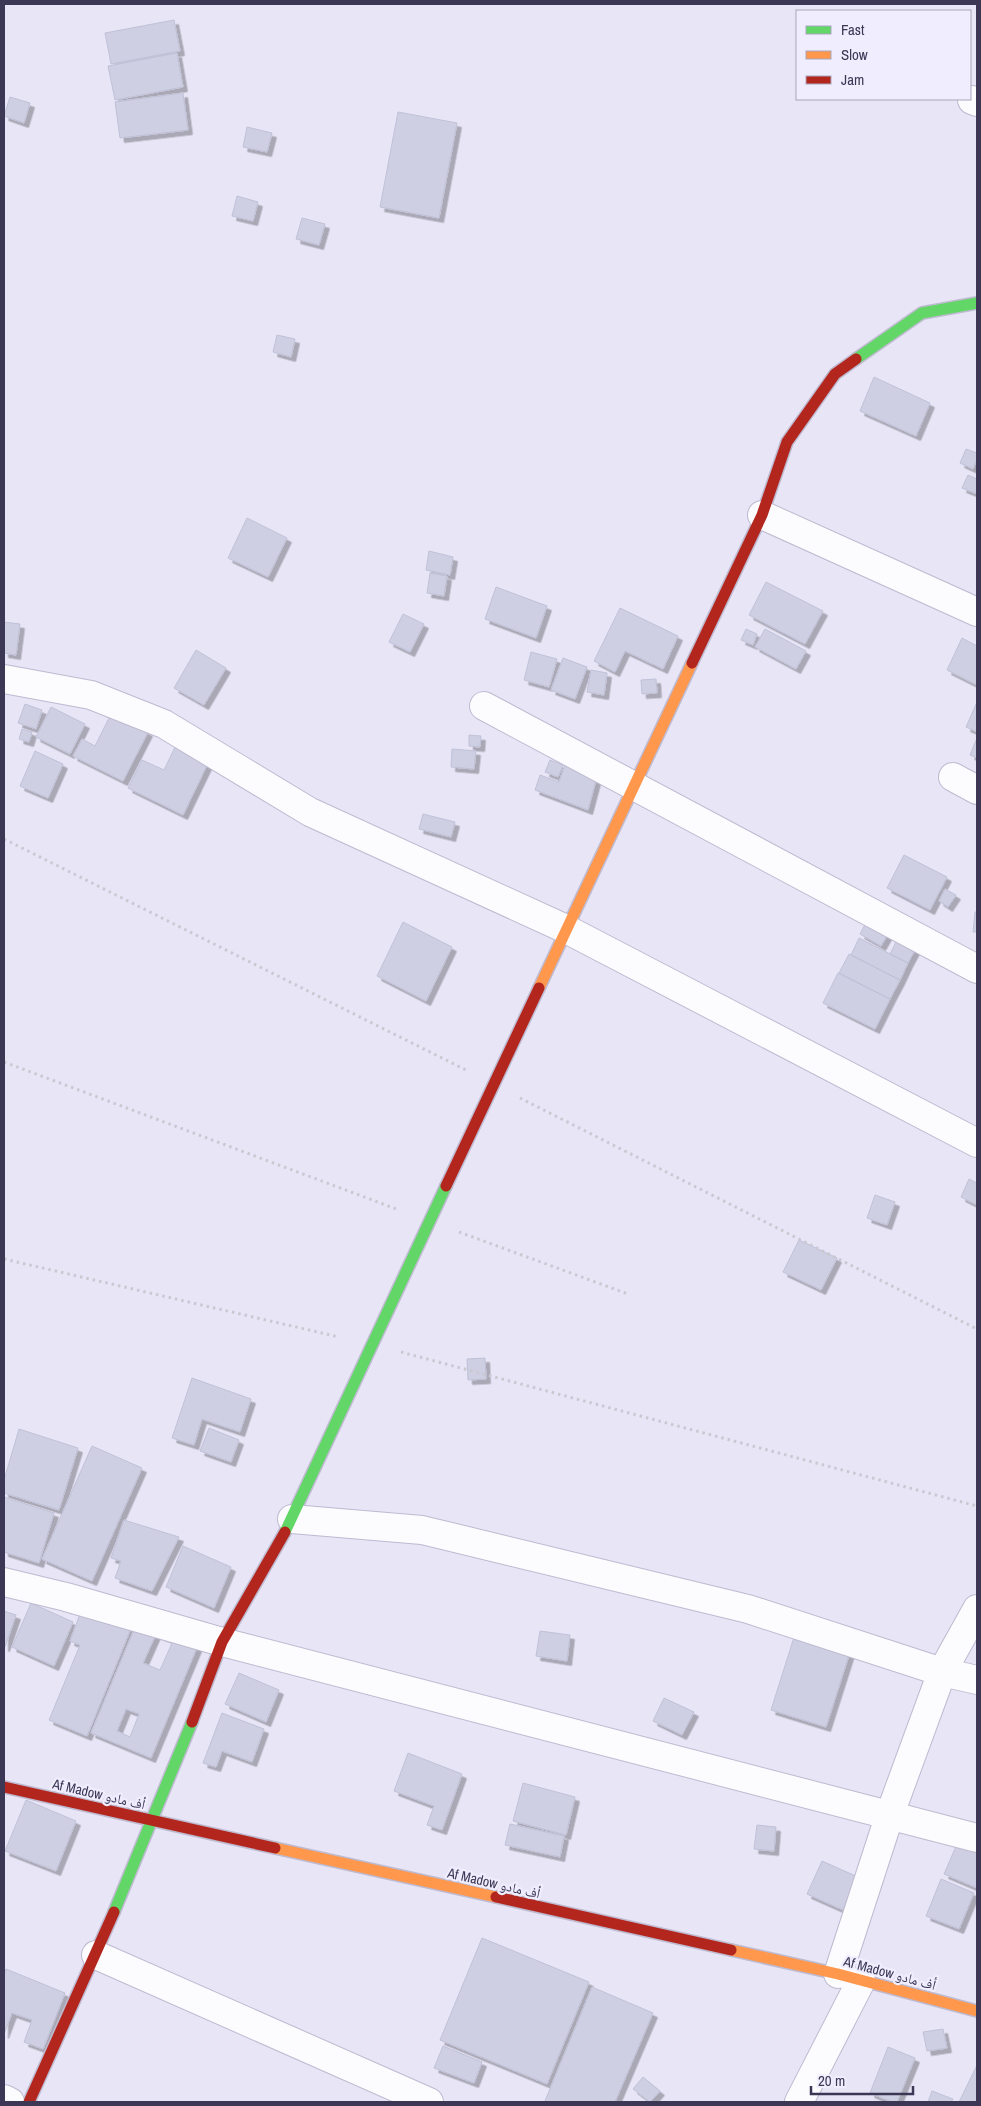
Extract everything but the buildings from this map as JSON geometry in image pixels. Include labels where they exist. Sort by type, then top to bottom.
[{"type":"street","points":[[29,2102],[96,1954],[198,1706],[222,1642],[292,1519],[370,1344],[762,515],[787,442],[835,374],[922,313],[977,303]]},
{"type":"street","points":[[762,515],[977,612]]},
{"type":"street","points":[[4,679],[91,695],[164,724],[310,812],[566,929],[977,1143]]},
{"type":"street","points":[[484,706],[977,969]]},
{"type":"street","points":[[953,777],[977,790]]},
{"type":"street","points":[[292,1519],[422,1530],[748,1609],[942,1672],[977,1680]]},
{"type":"street","points":[[4,1582],[66,1597],[222,1642],[977,1838]]},
{"type":"street","points":[[804,2101],[849,1977],[890,1814],[942,1672],[977,1609]]},
{"type":"street","name":"Af Madow أف مادو","points":[[4,1787],[849,1977],[977,2011]]},
{"type":"street","points":[[96,1954],[429,2102]]},
{"type":"street","points":[[4,2100],[10,2102]]},
{"type":"path","points":[[4,1062],[428,1222],[628,1294]]},
{"type":"path","points":[[4,1259],[370,1344],[977,1506]]},
{"type":"traffic: fast","points":[[856,359],[922,313],[977,303]]},
{"type":"traffic: fast","points":[[285,1532],[446,1186]]},
{"type":"traffic: fast","points":[[114,1912],[192,1722]]},
{"type":"traffic: slow","points":[[539,988],[692,663]]},
{"type":"traffic: slow","points":[[275,1848],[496,1897]]},
{"type":"traffic: slow","points":[[731,1950],[838,1974],[977,2011]]},
{"type":"traffic: jam","points":[[692,663],[762,515],[787,442],[835,374],[856,359]]},
{"type":"traffic: jam","points":[[446,1186],[539,988]]},
{"type":"traffic: jam","points":[[192,1722],[222,1642],[285,1532]]},
{"type":"traffic: jam","points":[[4,1787],[275,1848]]},
{"type":"traffic: jam","points":[[496,1897],[731,1950]]},
{"type":"traffic: jam","points":[[29,2102],[114,1912]]}]
